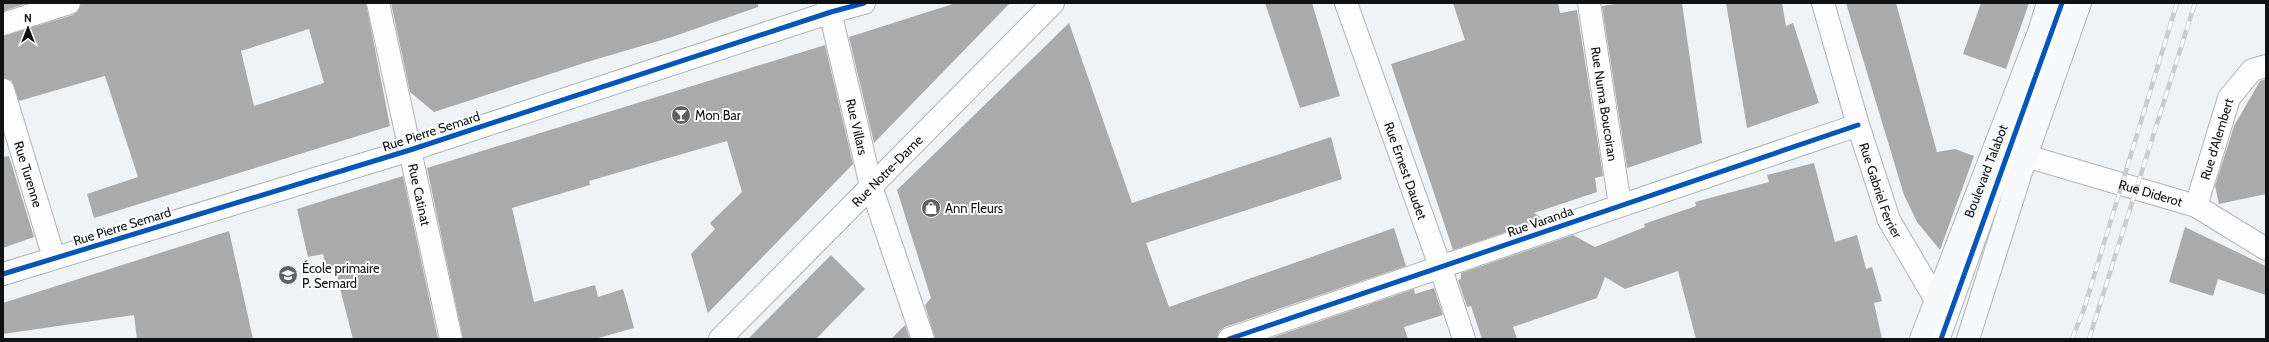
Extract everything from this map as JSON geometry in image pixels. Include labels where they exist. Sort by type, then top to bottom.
[{"type":"main road","name":"Boulevard Talabot","points":[[1922,339],[2036,40],[2048,3]]},
{"type":"main road","points":[[1968,339],[2026,156],[2080,3]]},
{"type":"street","points":[[3,24],[68,3]]},
{"type":"street","name":"Rue Catinat","points":[[378,3],[451,339]]},
{"type":"street","name":"Rue Pierre Semard","points":[[3,274],[410,150],[830,8],[864,3]]},
{"type":"street","name":"Rue Notre-Dame","points":[[720,339],[1054,3]]},
{"type":"street","name":"Rue Ernest Daudet","points":[[1346,3],[1440,266],[1464,339]]},
{"type":"street","name":"Rue Numa Boucoiran","points":[[1589,3],[1620,205]]},
{"type":"street","name":"Rue Gabriel Ferrier","points":[[1823,3],[1858,125],[1889,220],[1936,300]]},
{"type":"street","name":"Rue Villars","points":[[830,8],[871,186],[923,339]]},
{"type":"street","name":"Rue d'Alembert","points":[[2196,206],[2229,98],[2252,70],[2266,66]]},
{"type":"street","name":"Rue Turenne","points":[[3,90],[54,258]]},
{"type":"street","name":"Rue Varanda","points":[[1229,339],[1858,125]]},
{"type":"street","name":"Rue Diderot","points":[[2026,156],[2196,206],[2266,249]]},
{"type":"lane","points":[[1941,339],[2062,3]]},
{"type":"building","points":[[3,3],[28,3],[3,11]]},
{"type":"building","points":[[81,3],[366,3],[390,126],[94,218],[87,194],[138,177],[105,76],[19,101],[12,81],[3,78],[3,36],[73,15],[78,11]],"holes":[[[309,29],[324,83],[254,106],[241,51]]]},
{"type":"building","points":[[391,3],[758,3],[758,7],[672,37],[587,62],[434,112],[410,92]]},
{"type":"building","points":[[956,3],[1010,3],[874,143],[849,37]]},
{"type":"building","points":[[1265,3],[1312,3],[1340,96],[1300,108]]},
{"type":"building","points":[[1453,3],[1558,3],[1560,13],[1577,10],[1603,176],[1595,178],[1597,192],[1534,213],[1544,219],[1453,250],[1391,64],[1465,40]]},
{"type":"building","points":[[1621,3],[1682,3],[1702,143],[1627,168],[1602,6]]},
{"type":"building","points":[[1726,3],[1782,3],[1786,26],[1793,23],[1819,103],[1747,128]]},
{"type":"building","points":[[1846,3],[1896,3],[1937,152],[1955,149],[1974,156],[1940,250],[1917,222],[1904,195]]},
{"type":"building","points":[[1981,3],[2029,3],[2006,69],[1963,54]]},
{"type":"building","points":[[1069,23],[1132,203],[1331,137],[1342,179],[1146,243],[1169,307],[1394,228],[1406,266],[1225,327],[1219,331],[1217,339],[935,339],[925,305],[931,298],[897,190]]},
{"type":"building","points":[[825,45],[853,164],[708,313],[691,254],[715,229],[710,223],[742,192],[727,141],[589,181],[590,185],[512,208],[534,302],[595,285],[598,297],[623,289],[634,328],[595,339],[463,339],[427,168]]},
{"type":"building","points":[[2266,79],[2266,194],[2219,204],[2215,186],[2234,126],[2260,81]]},
{"type":"building","points":[[9,156],[34,237],[3,248],[3,157]]},
{"type":"building","points":[[1814,163],[1835,242],[1857,235],[1866,269],[1872,267],[1882,301],[1874,303],[1882,339],[1696,339],[1678,271],[1625,289],[1605,277],[1597,298],[1513,327],[1517,339],[1482,339],[1471,306],[1467,307],[1458,280],[1461,279],[1461,273],[1573,235],[1595,247],[1645,227],[1644,224],[1696,206],[1695,202],[1769,182],[1767,175]]},
{"type":"building","points":[[403,176],[438,339],[353,339],[335,269],[327,270],[323,254],[308,257],[297,209]]},
{"type":"building","points":[[2185,227],[2266,266],[2266,295],[2218,279],[2213,296],[2169,282]]},
{"type":"building","points":[[229,231],[253,339],[137,339],[134,315],[3,334],[3,303]]},
{"type":"building","points":[[831,255],[865,289],[816,339],[748,339]]},
{"type":"building","points":[[1434,288],[1443,315],[1404,327],[1408,339],[1268,339],[1414,289],[1415,294]]},
{"type":"building","points":[[905,325],[910,339],[891,339]]},
{"type":"railway","points":[[2072,339],[2084,309],[2177,3]]},
{"type":"railway","points":[[2089,339],[2195,3]]},
{"type":"cycle path","points":[[3,274],[410,150],[831,12],[864,3]]},
{"type":"cycle path","points":[[1941,339],[2062,3]]},
{"type":"cycle path","points":[[1229,339],[1858,125]]},
{"type":"place","name":"Mon Bar","points":[[681,115]]},
{"type":"place","name":"Ann Fleurs","points":[[931,208]]},
{"type":"place","name":"École primaire P. Semard","points":[[288,275]]}]
